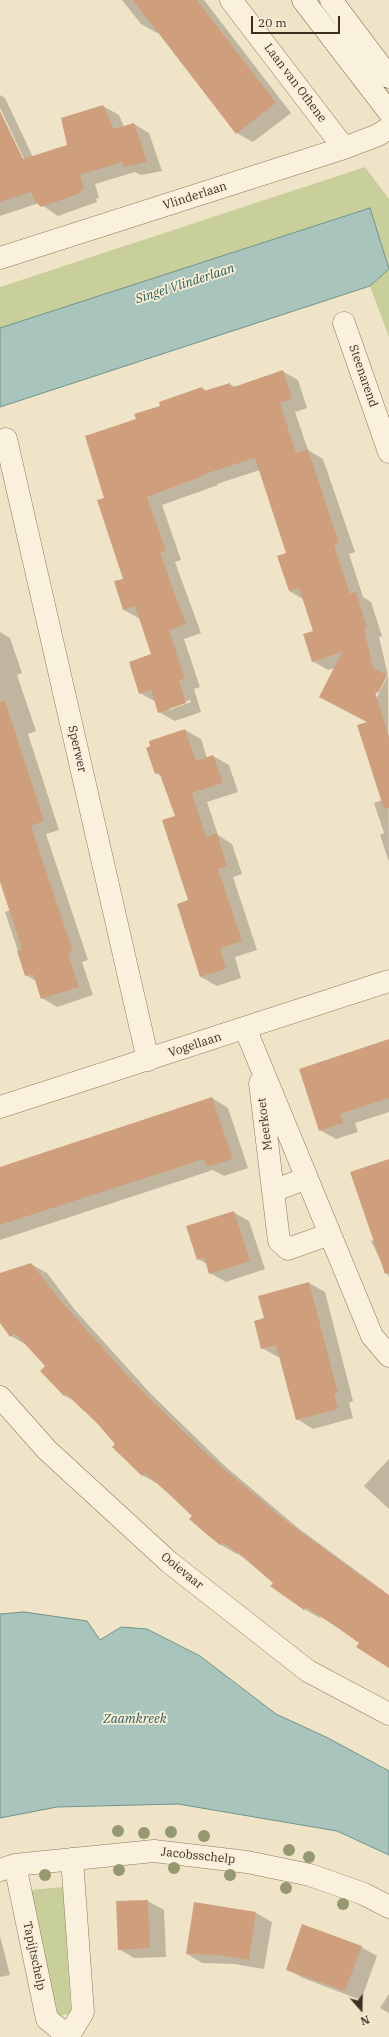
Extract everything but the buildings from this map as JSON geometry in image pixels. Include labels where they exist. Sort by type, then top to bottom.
[{"type":"street","name":"Laan van Othene","points":[[231,0],[344,148]]},
{"type":"street","points":[[303,0],[389,112]]},
{"type":"street","points":[[331,0],[389,77]]},
{"type":"street","name":"Vlinderlaan","points":[[0,258],[344,148],[378,135],[389,128]]},
{"type":"street","name":"Steenarend","points":[[344,323],[389,452]]},
{"type":"street","name":"Sperwer","points":[[6,439],[148,1060]]},
{"type":"street","name":"Vogellaan","points":[[0,1107],[389,981]]},
{"type":"street","name":"Meerkoet","points":[[245,1028],[372,1336],[389,1356]]},
{"type":"street","name":"Meerkoet","points":[[256,1056],[280,1241],[288,1249],[330,1234]]},
{"type":"street","points":[[273,1191],[307,1178]]},
{"type":"street","name":"Ooievaar","points":[[0,1397],[47,1450],[169,1562],[308,1671],[389,1714]]},
{"type":"street","name":"Jacobsschelp","points":[[8,1868],[72,1858],[154,1851],[247,1862],[310,1875],[364,1894],[389,1907]]},
{"type":"street","name":"Tapijtschelp","points":[[8,1868],[47,2019],[68,2037],[83,2012],[72,1858]]},
{"type":"green space","points":[[365,167],[389,199],[389,269],[370,208],[0,328],[0,287]]},
{"type":"green space","points":[[389,269],[389,337],[370,286]]},
{"type":"green space","points":[[63,1887],[71,2013],[56,2017],[31,1890]]},
{"type":"water","name":"Singel Vlinderlaan","points":[[370,208],[389,269],[370,286],[0,407],[0,328]]},
{"type":"water","name":"Zaamkreek","points":[[24,1612],[87,1621],[100,1640],[121,1627],[147,1629],[200,1656],[276,1714],[328,1738],[389,1771],[389,1855],[337,1831],[178,1804],[57,1807],[0,1818],[0,1614]]}]
